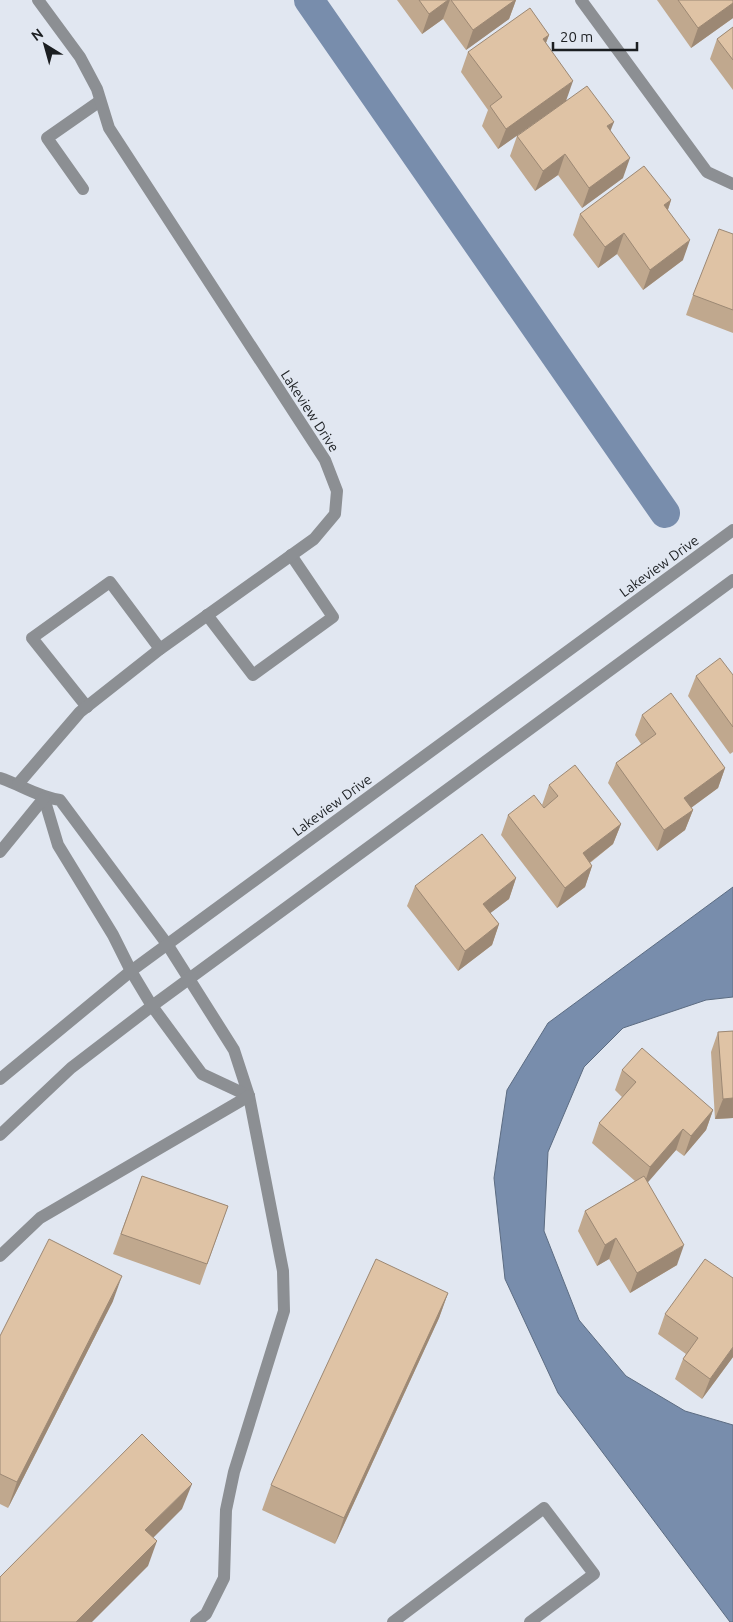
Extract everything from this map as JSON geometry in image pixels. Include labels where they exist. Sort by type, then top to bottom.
[{"type":"street","name":"Lakeview Drive","points":[[18,784],[80,712],[207,615],[314,539],[335,514],[337,491],[325,460],[109,128],[100,101],[80,57],[38,0]]},
{"type":"street","points":[[581,0],[708,172],[733,184]]},
{"type":"street","points":[[83,189],[46,138],[100,101]]},
{"type":"street","name":"Lakeview Drive","points":[[0,1079],[131,971],[167,944],[733,530]]},
{"type":"street","points":[[207,615],[253,675],[333,617],[291,555]]},
{"type":"street","points":[[0,1135],[71,1068],[152,1006],[733,580]]},
{"type":"street","points":[[87,707],[32,638],[110,582],[160,650]]},
{"type":"street","points":[[0,778],[18,784],[44,798],[60,800],[190,978],[234,1050],[249,1096],[283,1271],[284,1311],[232,1482],[226,1510],[224,1578],[206,1614],[196,1622]]},
{"type":"street","points":[[0,852],[44,798]]},
{"type":"street","points":[[44,798],[58,845],[113,935],[131,971],[152,1006],[202,1074],[249,1096]]},
{"type":"street","points":[[0,1256],[40,1218],[249,1096]]},
{"type":"street","points":[[393,1622],[544,1508],[594,1574],[530,1622]]},
{"type":"water","points":[[733,887],[733,997],[706,1000],[623,1028],[584,1067],[548,1152],[544,1231],[579,1320],[626,1376],[685,1411],[733,1425],[733,1622],[730,1622],[558,1393],[505,1279],[494,1178],[507,1090],[548,1023]]},
{"type":"building","points":[[419,0],[448,0],[429,14]]},
{"type":"building","points":[[451,0],[515,0],[473,30]]},
{"type":"building","points":[[678,0],[733,0],[733,3],[698,28]]},
{"type":"building","points":[[530,8],[549,35],[543,39],[573,81],[506,129],[490,106],[502,97],[468,52]]},
{"type":"building","points":[[733,27],[733,60],[717,39]]},
{"type":"building","points":[[587,86],[614,122],[607,126],[630,158],[589,188],[565,154],[543,171],[517,136]]},
{"type":"building","points":[[644,166],[671,200],[664,205],[690,240],[650,270],[624,233],[605,247],[580,214]]},
{"type":"building","points":[[719,229],[733,234],[733,310],[693,295]]},
{"type":"building","points":[[720,658],[733,675],[733,727],[696,676]]},
{"type":"building","points":[[671,693],[725,768],[684,798],[693,810],[664,830],[616,763],[656,734],[642,715]]},
{"type":"building","points":[[575,765],[621,824],[583,853],[592,866],[565,888],[508,815],[534,795],[544,808],[558,796],[549,785]]},
{"type":"building","points":[[482,834],[516,878],[483,904],[499,924],[465,951],[415,886]]},
{"type":"building","points":[[733,1031],[733,1098],[723,1099],[718,1032]]},
{"type":"building","points":[[642,1048],[713,1110],[691,1136],[683,1129],[650,1167],[599,1123],[636,1082],[622,1070]]},
{"type":"building","points":[[142,1176],[228,1206],[207,1264],[121,1234]]},
{"type":"building","points":[[644,1176],[684,1245],[637,1273],[616,1238],[605,1245],[585,1211]]},
{"type":"building","points":[[49,1239],[122,1276],[17,1482],[0,1474],[0,1336]]},
{"type":"building","points":[[376,1259],[448,1293],[344,1518],[271,1485]]},
{"type":"building","points":[[705,1259],[733,1278],[733,1347],[710,1379],[683,1359],[698,1338],[665,1314]]},
{"type":"building","points":[[142,1434],[192,1484],[145,1530],[157,1541],[76,1622],[0,1622],[0,1577]]},
{"type":"waterway","points":[[309,0],[665,513]]}]
